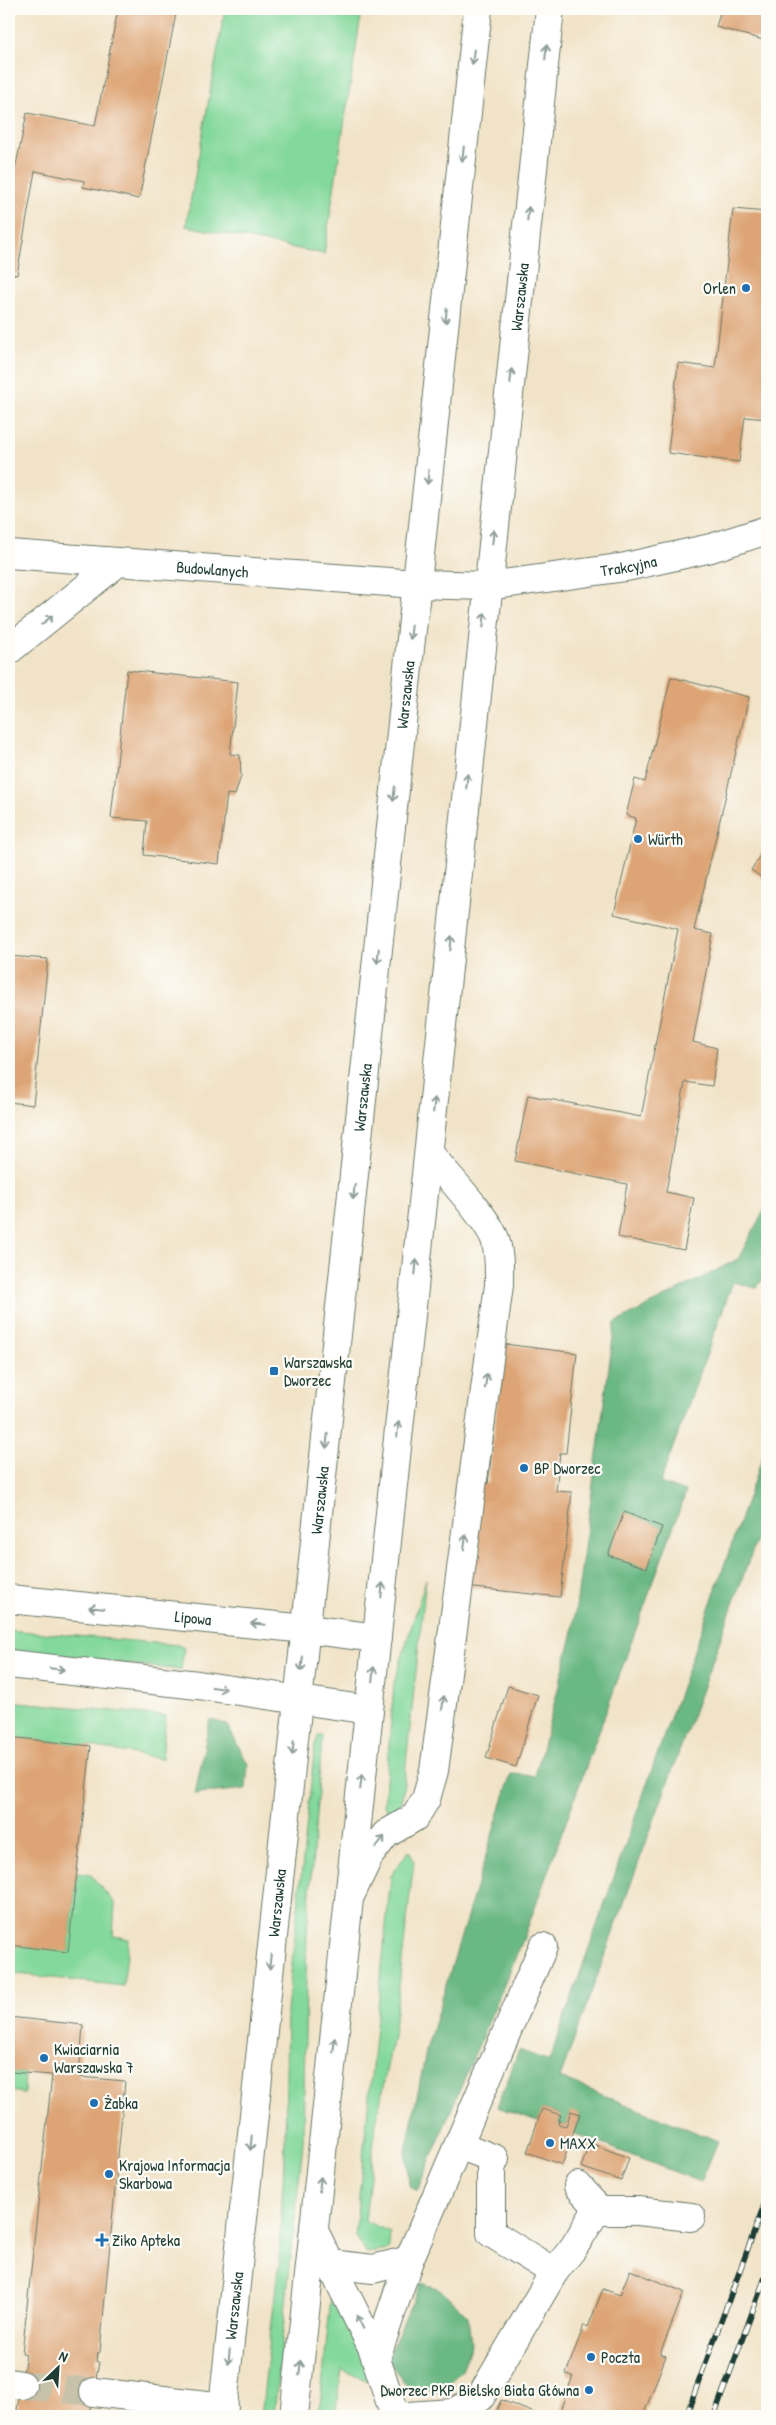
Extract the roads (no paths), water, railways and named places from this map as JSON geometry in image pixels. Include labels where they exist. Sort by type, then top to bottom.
[{"type":"main road","name":"Warszawska","points":[[223,2411],[478,9]]},
{"type":"main road","name":"Warszawska","points":[[294,2416],[315,2233],[348,1900],[550,9]]},
{"type":"main road","name":"Trakcyjna","points":[[488,586],[626,567],[711,548],[767,530]]},
{"type":"main road","name":"Budowlanych","points":[[9,554],[416,584]]},
{"type":"main road","points":[[9,650],[118,562]]},
{"type":"main road","points":[[416,584],[488,586]]},
{"type":"main road","points":[[348,1900],[369,1856],[386,1834],[415,1817],[426,1799],[434,1771],[499,1285],[499,1259],[494,1237],[475,1209],[429,1153]]},
{"type":"main road","name":"Lipowa","points":[[9,1599],[377,1638]]},
{"type":"main road","points":[[9,1664],[170,1682],[369,1710]]},
{"type":"main road","points":[[376,2358],[409,2260],[543,1947]]},
{"type":"main road","points":[[459,2145],[495,2159],[491,2168],[491,2233],[554,2272]]},
{"type":"main road","points":[[578,2186],[592,2201],[596,2211]]},
{"type":"main road","points":[[408,2416],[452,2413],[480,2398],[554,2272],[574,2246],[596,2211]]},
{"type":"main road","points":[[596,2211],[638,2211],[691,2217]]},
{"type":"main road","points":[[315,2233],[372,2347],[396,2416]]},
{"type":"main road","points":[[331,2264],[373,2269],[409,2260]]},
{"type":"main road","points":[[94,2392],[223,2411]]},
{"type":"tunnel","points":[[22,2385],[94,2392]]},
{"type":"railway","points":[[686,2416],[767,2197]]},
{"type":"railway","points":[[714,2416],[767,2272]]},
{"type":"place","name":"Orlen","points":[[746,288]]},
{"type":"place","name":"Würth","points":[[638,839]]},
{"type":"place","name":"Warszawska Dworzec","points":[[274,1371]]},
{"type":"place","name":"BP Dworzec","points":[[524,1468]]},
{"type":"place","name":"Kwiaciarnia Warszawska 7","points":[[44,2058]]},
{"type":"place","name":"Żabka","points":[[94,2103]]},
{"type":"place","name":"MAXX","points":[[550,2143]]},
{"type":"place","name":"Krajowa Informacja Skarbowa","points":[[109,2174]]},
{"type":"place","name":"Ziko Apteka","points":[[102,2240]]},
{"type":"place","name":"Poczta","points":[[591,2357]]},
{"type":"place","name":"Dworzec PKP Bielsko Biała Główna","points":[[589,2390]]}]
